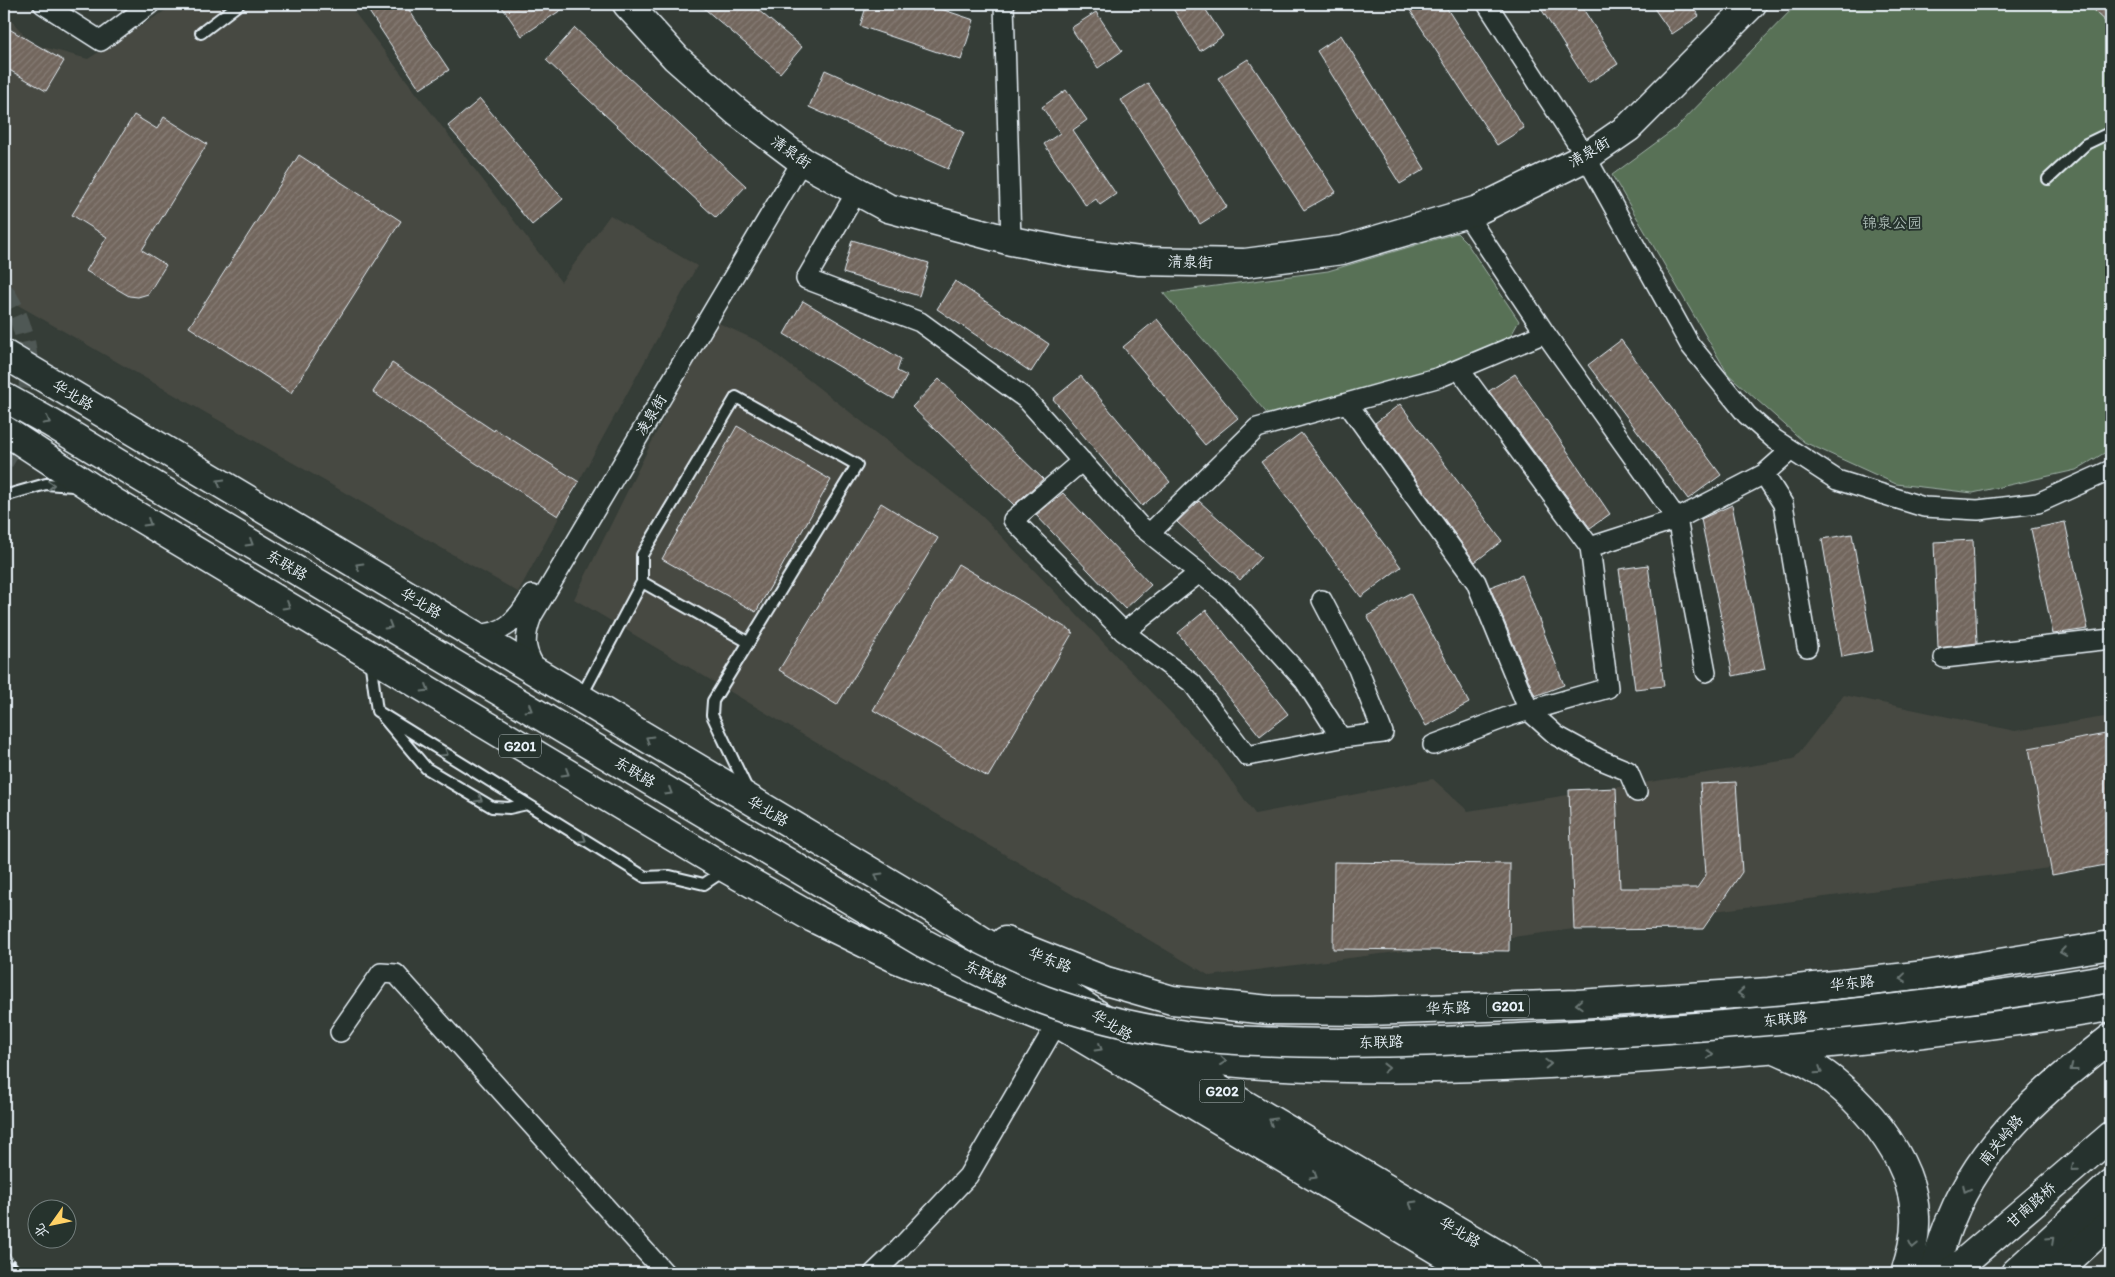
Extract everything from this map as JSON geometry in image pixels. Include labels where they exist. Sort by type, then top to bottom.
[{"type":"main road","name":"清泉街","points":[[627,4],[676,58],[737,112],[797,158],[888,208],[1011,241],[1075,253],[1140,261],[1245,263],[1342,250],[1466,214],[1478,210],[1586,156],[1628,128],[1752,4]]},
{"type":"main road","name":"华北路","points":[[4,354],[920,901],[1158,1053],[1529,1273]]},
{"type":"main road","name":"东联路","points":[[4,397],[51,423],[923,943],[1045,1000],[1115,1021],[1181,1035],[1267,1042],[1465,1040],[1574,1035],[1772,1021],[2056,987],[2111,978]]},
{"type":"main road","name":"华北路","points":[[4,430],[112,501],[727,869],[813,918],[897,959],[1057,1023],[1476,1273]]},
{"type":"main road","name":"华东路","points":[[920,901],[1041,957],[1106,981],[1172,1000],[1269,1010],[1367,1011],[1480,1007],[1769,992],[1926,975],[2111,944]]},
{"type":"main road","points":[[1158,1053],[1247,1064],[1356,1069],[1574,1063],[1775,1049],[2058,1016],[2111,1007]]},
{"type":"main road","name":"南关岭路","points":[[1933,1273],[1950,1219],[1987,1153],[2036,1099],[2111,1038]]},
{"type":"main road","points":[[1775,1049],[1806,1063],[1830,1078],[1874,1120],[1889,1142],[1903,1170],[1911,1192],[1915,1216],[1914,1239],[1905,1273]]},
{"type":"main road","name":"甘南路桥","points":[[1951,1273],[2111,1136]]},
{"type":"main road","points":[[2015,1273],[2111,1184]]},
{"type":"main road","points":[[2055,1273],[2111,1221]]},
{"type":"street","points":[[43,4],[101,41],[150,4]]},
{"type":"street","points":[[1004,4],[1011,241]]},
{"type":"street","points":[[1487,4],[1586,156],[1690,345],[1747,415],[1790,451],[1836,480],[1924,506],[1942,508],[1978,510],[2038,503],[2111,470]]},
{"type":"street","name":"凌泉街","points":[[473,634],[487,635],[500,631],[523,611],[797,158]]},
{"type":"street","name":"凌泉街","points":[[539,674],[529,659],[526,645],[527,630],[532,616],[797,158]]},
{"type":"street","points":[[857,191],[806,279],[920,322],[1026,399],[1139,525],[1226,594],[1304,680],[1341,738]]},
{"type":"street","points":[[1466,214],[1545,333],[1677,519],[1706,672]]},
{"type":"street","points":[[1150,533],[1258,428],[1440,377],[1545,333]]},
{"type":"street","points":[[1433,745],[1529,710],[1608,688],[1590,547],[1459,369]]},
{"type":"street","points":[[1347,403],[1476,582],[1529,710],[1557,736],[1599,759],[1628,771],[1637,792]]},
{"type":"street","points":[[4,445],[16,445],[37,452]]},
{"type":"street","points":[[1590,547],[1677,519],[1764,474],[1790,451]]},
{"type":"street","points":[[1082,461],[1013,520],[1124,632],[1192,683],[1247,756],[1341,738],[1383,733],[1358,669],[1322,600]]},
{"type":"street","points":[[1764,474],[1783,504],[1807,646]]},
{"type":"street","points":[[1124,632],[1199,573]]},
{"type":"street","points":[[1944,658],[2111,639]]},
{"type":"street","points":[[340,1032],[381,973],[396,974],[665,1273]]},
{"type":"street","points":[[874,1273],[968,1176],[1057,1023]]},
{"type":"lane","points":[[201,33],[239,4]]},
{"type":"lane","points":[[2048,179],[2086,144],[2111,132]]},
{"type":"lane","points":[[580,698],[642,582],[642,555],[736,397],[857,466],[713,700],[712,715],[753,801]]},
{"type":"lane","points":[[4,496],[46,484],[67,484],[88,490],[112,501]]},
{"type":"lane","points":[[642,582],[748,642]]},
{"type":"lane","points":[[369,655],[377,711],[426,768],[492,806],[509,808],[526,804]]},
{"type":"lane","points":[[377,711],[645,877],[670,876],[704,884],[727,869]]},
{"type":"shaded area","points":[[176,4],[348,4],[561,282],[610,215],[697,266],[518,592],[4,297],[4,12],[32,44],[88,59]]},
{"type":"shaded area","points":[[712,320],[760,342],[979,513],[1217,761],[1255,814],[1433,779],[1468,811],[1794,759],[1844,695],[2015,731],[2111,716],[2111,860],[1210,976],[574,599]]},
{"type":"green space","name":"锦泉公园","points":[[1797,4],[2111,4],[2111,449],[2076,470],[1973,493],[1896,484],[1804,442],[1728,374],[1612,175],[1676,128]]},
{"type":"green space","points":[[1457,233],[1466,242],[1519,321],[1509,339],[1420,374],[1270,417],[1163,293],[1328,271]]},
{"type":"building","points":[[364,4],[405,4],[449,70],[420,89]]},
{"type":"building","points":[[500,4],[570,4],[522,36]]},
{"type":"building","points":[[699,4],[751,4],[802,47],[780,73]]},
{"type":"building","points":[[867,4],[926,4],[974,20],[961,60],[860,26]]},
{"type":"building","points":[[1170,4],[1202,4],[1223,36],[1200,51]]},
{"type":"building","points":[[1406,4],[1444,4],[1524,128],[1497,145]]},
{"type":"building","points":[[1538,4],[1580,4],[1618,64],[1588,83]]},
{"type":"building","points":[[1651,4],[1690,4],[1699,16],[1672,34]]},
{"type":"building","points":[[2100,4],[2111,4],[2111,27],[2094,11]]},
{"type":"building","points":[[1096,12],[1122,51],[1098,68],[1071,28]]},
{"type":"building","points":[[4,26],[64,61],[46,91],[4,67]]},
{"type":"building","points":[[575,28],[746,186],[716,218],[546,60]]},
{"type":"building","points":[[1341,35],[1425,169],[1400,184],[1317,51]]},
{"type":"building","points":[[1248,59],[1336,192],[1304,210],[1218,78]]},
{"type":"building","points":[[825,70],[964,132],[948,169],[809,107]]},
{"type":"building","points":[[1148,83],[1227,207],[1200,224],[1121,100]]},
{"type":"building","points":[[1066,90],[1087,120],[1073,130],[1116,194],[1100,205],[1096,199],[1086,206],[1044,144],[1060,133],[1042,107]]},
{"type":"building","points":[[480,99],[563,199],[532,225],[448,126]]},
{"type":"building","points":[[134,115],[157,129],[164,117],[207,144],[142,250],[166,265],[148,294],[138,297],[129,296],[86,271],[107,237],[72,215]]},
{"type":"building","points":[[299,155],[401,221],[291,393],[189,327]]},
{"type":"building","points":[[852,240],[929,263],[919,296],[843,273]]},
{"type":"building","points":[[955,281],[1049,344],[1031,372],[937,309]]},
{"type":"building","points":[[803,301],[901,359],[897,371],[907,376],[894,399],[784,334]]},
{"type":"building","points":[[1157,319],[1238,418],[1205,445],[1123,347]]},
{"type":"building","points":[[1621,340],[1721,475],[1688,499],[1588,365]]},
{"type":"building","points":[[392,363],[494,431],[495,429],[579,482],[558,516],[474,462],[373,392]]},
{"type":"building","points":[[1515,374],[1610,514],[1590,528],[1489,391]]},
{"type":"building","points":[[1081,376],[1170,482],[1142,506],[1053,399]]},
{"type":"building","points":[[939,379],[1043,479],[1014,505],[912,407]]},
{"type":"building","points":[[1400,404],[1502,541],[1475,562],[1375,423]]},
{"type":"building","points":[[737,426],[831,480],[756,612],[662,559]]},
{"type":"building","points":[[1301,433],[1401,567],[1361,597],[1261,462]]},
{"type":"building","points":[[1063,493],[1151,585],[1125,609],[1036,515]]},
{"type":"building","points":[[1199,501],[1261,557],[1240,580],[1177,522]]},
{"type":"building","points":[[881,503],[938,538],[837,705],[779,670]]},
{"type":"building","points":[[1732,505],[1765,669],[1733,676],[1701,519]]},
{"type":"building","points":[[2065,522],[2088,629],[2053,634],[2031,529]]},
{"type":"building","points":[[1852,534],[1873,651],[1842,657],[1822,539]]},
{"type":"building","points":[[1973,540],[1977,643],[1938,648],[1934,542]]},
{"type":"building","points":[[958,564],[1073,632],[988,777],[873,710]]},
{"type":"building","points":[[1648,565],[1664,686],[1635,689],[1619,569]]},
{"type":"building","points":[[1522,575],[1564,685],[1535,696],[1490,587]]},
{"type":"building","points":[[1410,593],[1469,703],[1426,726],[1367,616]]},
{"type":"building","points":[[1206,610],[1288,714],[1260,736],[1178,633]]},
{"type":"building","points":[[2111,733],[2111,864],[2052,875],[2029,748]]},
{"type":"building","points":[[1736,782],[1742,872],[1703,929],[1574,930],[1569,790],[1616,788],[1620,888],[1697,888],[1706,875],[1700,784]]},
{"type":"building","points":[[1334,862],[1510,864],[1509,951],[1333,949]]},
{"type":"tunnel","points":[[4,291],[15,311],[23,332],[28,354],[29,376],[27,399],[22,421],[4,462]]},
{"type":"railway","points":[[4,1252],[22,1273]]}]
